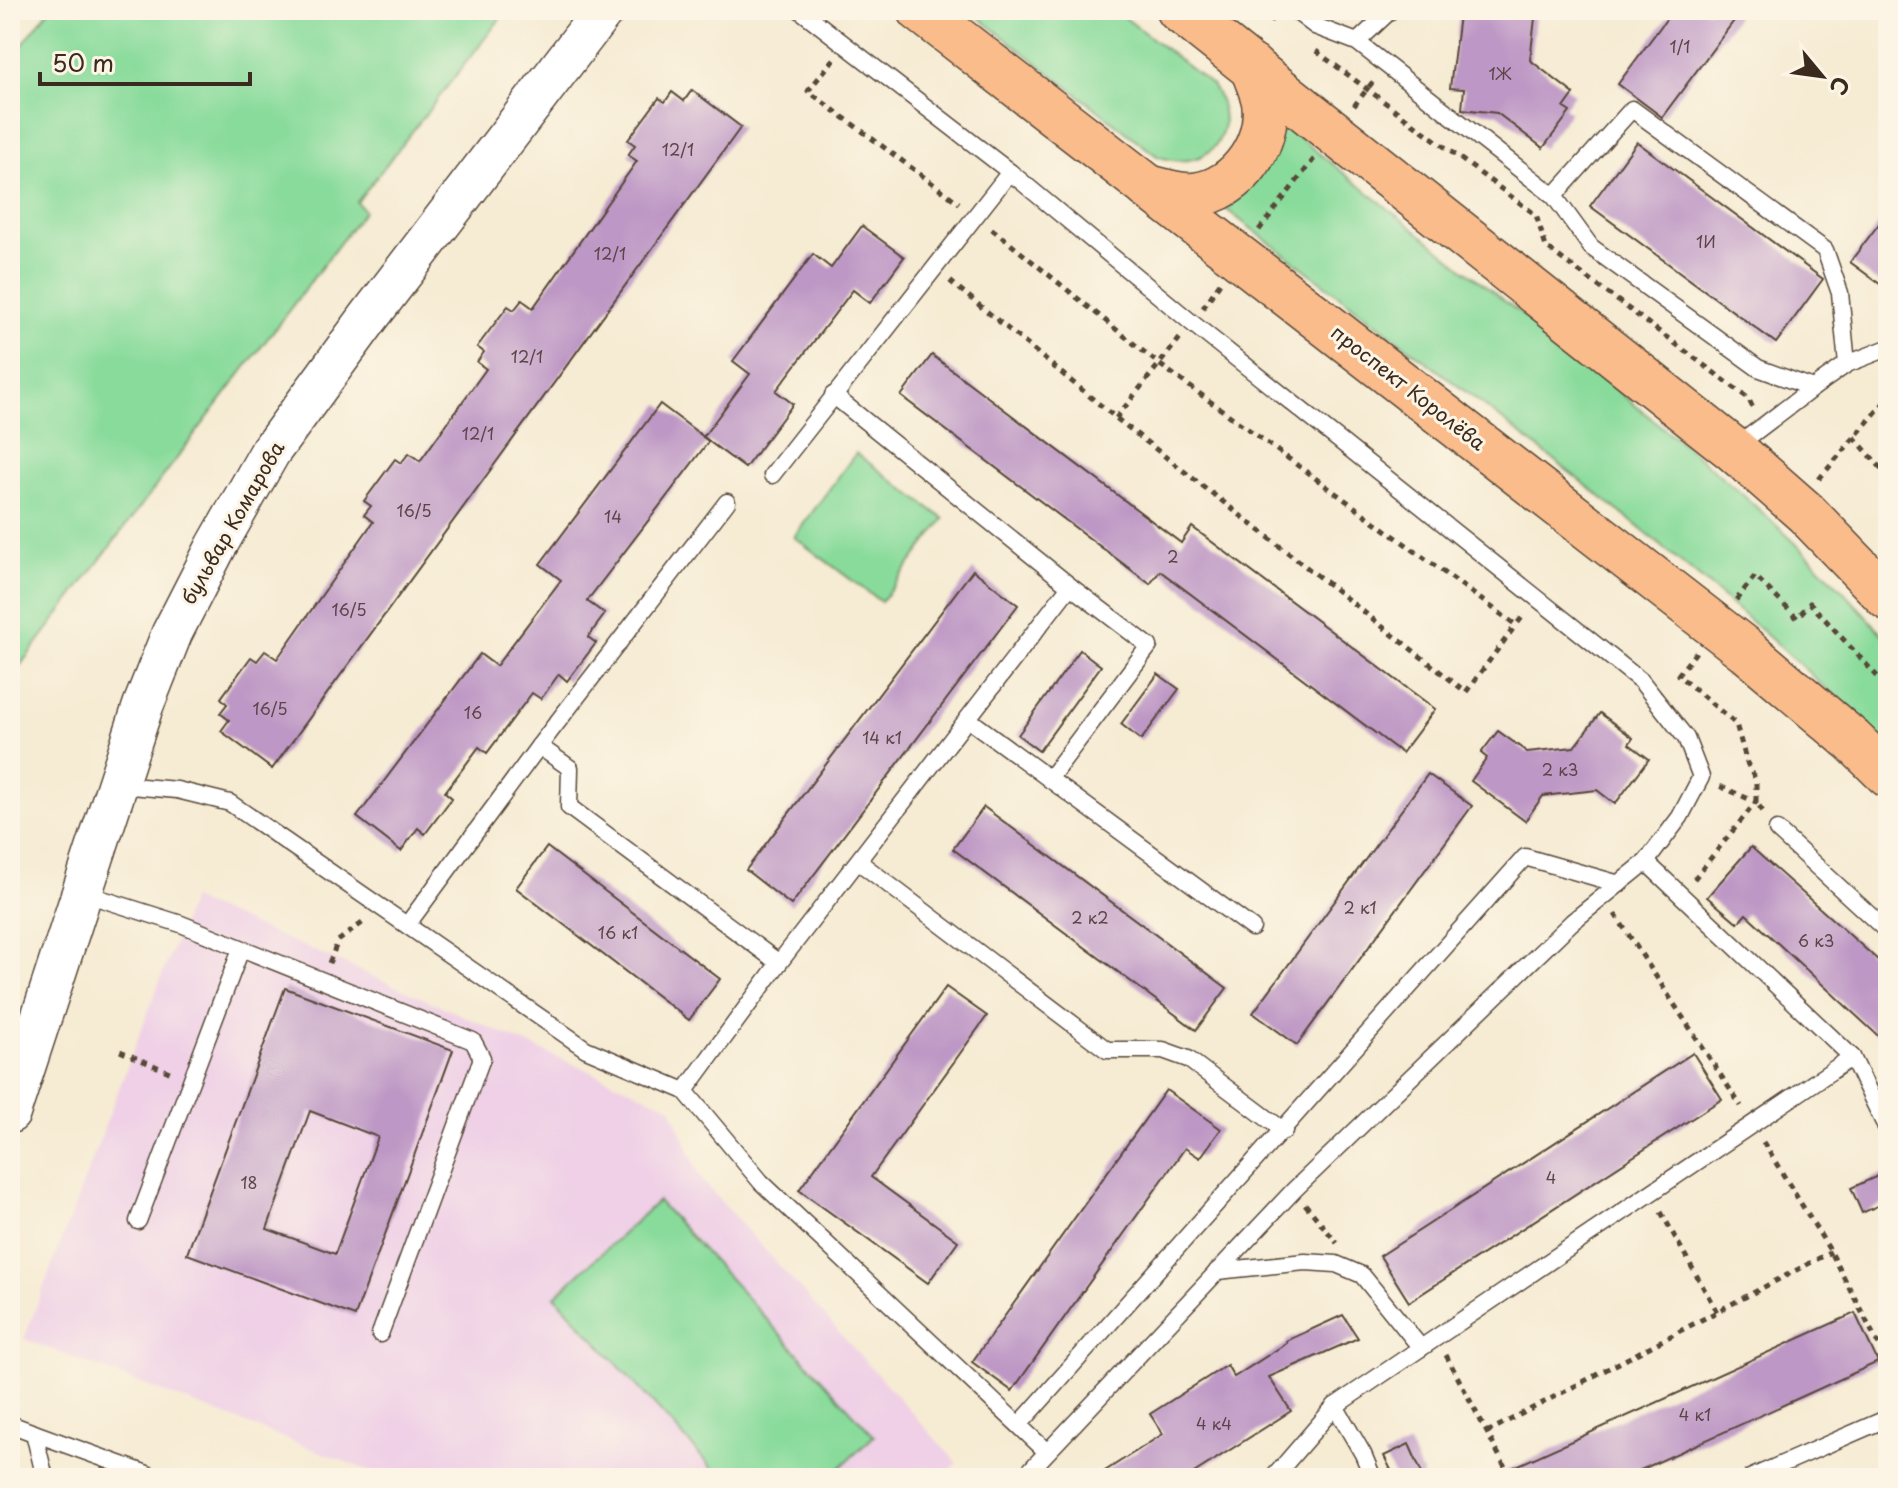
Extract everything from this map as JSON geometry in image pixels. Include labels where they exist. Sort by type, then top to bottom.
[{"type":"main road","name":"проспект Королёва","points":[[920,10],[1746,650],[1852,740],[1888,775]]},
{"type":"main road","points":[[1179,10],[1748,438],[1806,513],[1888,598]]},
{"type":"main road","points":[[1148,187],[1187,195],[1218,189],[1246,168],[1262,136],[1264,114],[1264,103],[1252,67]]},
{"type":"street","name":"бульвар Комарова","points":[[10,1113],[143,706],[172,633],[216,547],[270,452],[369,317],[604,10]]},
{"type":"lane","points":[[800,10],[1010,172],[1192,323],[1641,681],[1686,738],[1701,777],[1680,817],[1646,862],[1572,922],[1294,1190],[1023,1478]]},
{"type":"lane","points":[[1294,10],[1315,26],[1357,42],[1554,196],[1591,247],[1758,368],[1813,388]]},
{"type":"lane","points":[[1357,42],[1391,10]]},
{"type":"lane","points":[[1554,196],[1632,109],[1825,250],[1840,293],[1847,364]]},
{"type":"lane","points":[[772,475],[1010,172]]},
{"type":"lane","points":[[1748,438],[1847,364],[1888,348]]},
{"type":"lane","points":[[833,395],[1149,646],[1049,779]]},
{"type":"lane","points":[[407,925],[539,746],[727,502]]},
{"type":"lane","points":[[685,1091],[779,963],[1070,586]]},
{"type":"lane","points":[[968,719],[1252,928]]},
{"type":"lane","points":[[539,746],[570,768],[569,807],[779,963]]},
{"type":"lane","points":[[119,785],[177,790],[230,803],[586,1049],[685,1091],[761,1182],[1047,1452]]},
{"type":"lane","points":[[1777,830],[1888,932]]},
{"type":"lane","points":[[1020,1424],[1525,857],[1619,884]]},
{"type":"lane","points":[[859,862],[1107,1050],[1163,1050],[1188,1059],[1284,1131]]},
{"type":"lane","points":[[1646,862],[1852,1057],[1888,1131]]},
{"type":"lane","points":[[83,893],[169,920],[473,1041],[482,1058],[380,1334]]},
{"type":"lane","points":[[138,1221],[241,949]]},
{"type":"lane","points":[[1273,1478],[1335,1406],[1852,1057]]},
{"type":"lane","points":[[1217,1271],[1305,1262],[1336,1264],[1362,1275],[1421,1348]]},
{"type":"lane","points":[[1335,1406],[1373,1478]]},
{"type":"lane","points":[[1750,1478],[1888,1418]]},
{"type":"lane","points":[[10,1424],[158,1478]]},
{"type":"lane","points":[[34,1433],[45,1478]]},
{"type":"path","points":[[1259,10],[1283,28]]},
{"type":"path","points":[[845,45],[808,91],[976,216],[1159,364],[1516,625]]},
{"type":"path","points":[[1307,45],[1536,215],[1546,247],[1748,398],[1748,438]]},
{"type":"path","points":[[1116,418],[1192,323],[1239,257]]},
{"type":"path","points":[[934,268],[1116,418],[1466,692],[1536,598]]},
{"type":"path","points":[[1815,483],[1888,398]]},
{"type":"path","points":[[1854,437],[1888,476]]},
{"type":"path","points":[[1681,895],[1756,802],[1701,777]]},
{"type":"path","points":[[321,980],[338,941],[382,908]]},
{"type":"path","points":[[120,1051],[191,1082]]},
{"type":"path","points":[[1294,1190],[1362,1275]]},
{"type":"path","points":[[1651,1193],[1717,1312]]},
{"type":"path","points":[[1487,1432],[1831,1252]]},
{"type":"path","points":[[1437,1337],[1511,1478]]},
{"type":"shaded area","points":[[191,899],[671,1107],[701,1179],[957,1463],[943,1478],[388,1478],[24,1339]]},
{"type":"green space","points":[[49,10],[507,10],[357,202],[364,211],[10,679],[10,61]]},
{"type":"green space","points":[[969,10],[1115,10],[1212,85],[1221,102],[1224,118],[1216,145],[1192,159],[1157,156]]},
{"type":"green space","points":[[1282,124],[1661,426],[1780,528],[1817,564],[1888,641],[1888,747],[1809,673],[1645,533],[1561,465],[1218,203]]},
{"type":"green space","points":[[856,453],[944,519],[881,602],[794,537]]},
{"type":"green space","points":[[658,1201],[874,1436],[829,1478],[721,1478],[555,1296]]},
{"type":"building","points":[[1475,10],[1536,10],[1530,60],[1574,94],[1564,108],[1570,112],[1543,148],[1497,113],[1462,109],[1464,89],[1450,88],[1459,15],[1474,16]]},
{"type":"building","points":[[1673,10],[1742,10],[1662,117],[1618,84]]},
{"type":"building","points":[[692,90],[741,127],[272,769],[221,731],[229,720],[220,713],[227,704],[221,698],[251,657],[257,661],[265,651],[277,659],[373,522],[364,515],[371,506],[364,501],[395,459],[401,463],[409,453],[420,461],[486,369],[477,362],[484,352],[477,347],[508,306],[514,310],[522,300],[533,308],[637,161],[628,155],[635,145],[628,140],[659,98],[665,102],[672,92],[684,101]]},
{"type":"building","points":[[1637,142],[1823,279],[1776,343],[1590,206]]},
{"type":"building","points":[[1888,212],[1888,290],[1850,262]]},
{"type":"building","points":[[862,226],[904,257],[870,303],[853,290],[776,391],[793,404],[745,468],[703,437],[750,374],[733,361],[813,254],[831,268]]},
{"type":"building","points":[[932,355],[1181,543],[1192,527],[1435,709],[1402,753],[1160,571],[1150,584],[901,396]]},
{"type":"building","points":[[660,404],[709,441],[587,601],[605,614],[588,637],[596,643],[567,681],[559,674],[541,699],[532,693],[487,753],[479,747],[445,792],[452,798],[425,834],[418,828],[401,851],[357,817],[480,654],[496,666],[561,580],[540,564]]},
{"type":"building","points":[[973,570],[1018,605],[791,905],[746,870]]},
{"type":"building","points":[[1080,650],[1101,666],[1039,751],[1018,735]]},
{"type":"building","points":[[1158,674],[1179,689],[1141,740],[1121,724]]},
{"type":"building","points":[[1600,713],[1633,738],[1629,744],[1649,759],[1615,804],[1597,790],[1543,796],[1525,821],[1471,781],[1487,758],[1481,753],[1498,731],[1527,752],[1574,747]]},
{"type":"building","points":[[1428,774],[1472,806],[1297,1045],[1253,1013]]},
{"type":"building","points":[[984,807],[1227,988],[1196,1030],[953,849]]},
{"type":"building","points":[[547,847],[720,979],[689,1020],[516,888]]},
{"type":"building","points":[[1751,847],[1888,969],[1888,1045],[1746,914],[1738,923],[1707,897]]},
{"type":"building","points":[[946,987],[987,1016],[871,1177],[958,1241],[928,1283],[799,1190]]},
{"type":"building","points":[[285,988],[453,1050],[355,1316],[187,1254]],"holes":[[[310,1111],[378,1137],[335,1254],[267,1229]]]},
{"type":"building","points":[[1693,1053],[1722,1099],[1409,1302],[1380,1256]]},
{"type":"building","points":[[1166,1090],[1221,1129],[1200,1158],[1185,1148],[1012,1391],[972,1362]]},
{"type":"building","points":[[1882,1174],[1888,1189],[1888,1201],[1862,1213],[1851,1188]]},
{"type":"building","points":[[1855,1313],[1878,1362],[1623,1478],[1490,1478]]},
{"type":"building","points":[[1343,1315],[1358,1338],[1269,1377],[1291,1411],[1186,1478],[1094,1478],[1163,1434],[1150,1414],[1227,1365],[1234,1377],[1286,1341]]},
{"type":"building","points":[[1409,1444],[1424,1478],[1395,1478],[1384,1456]]}]
